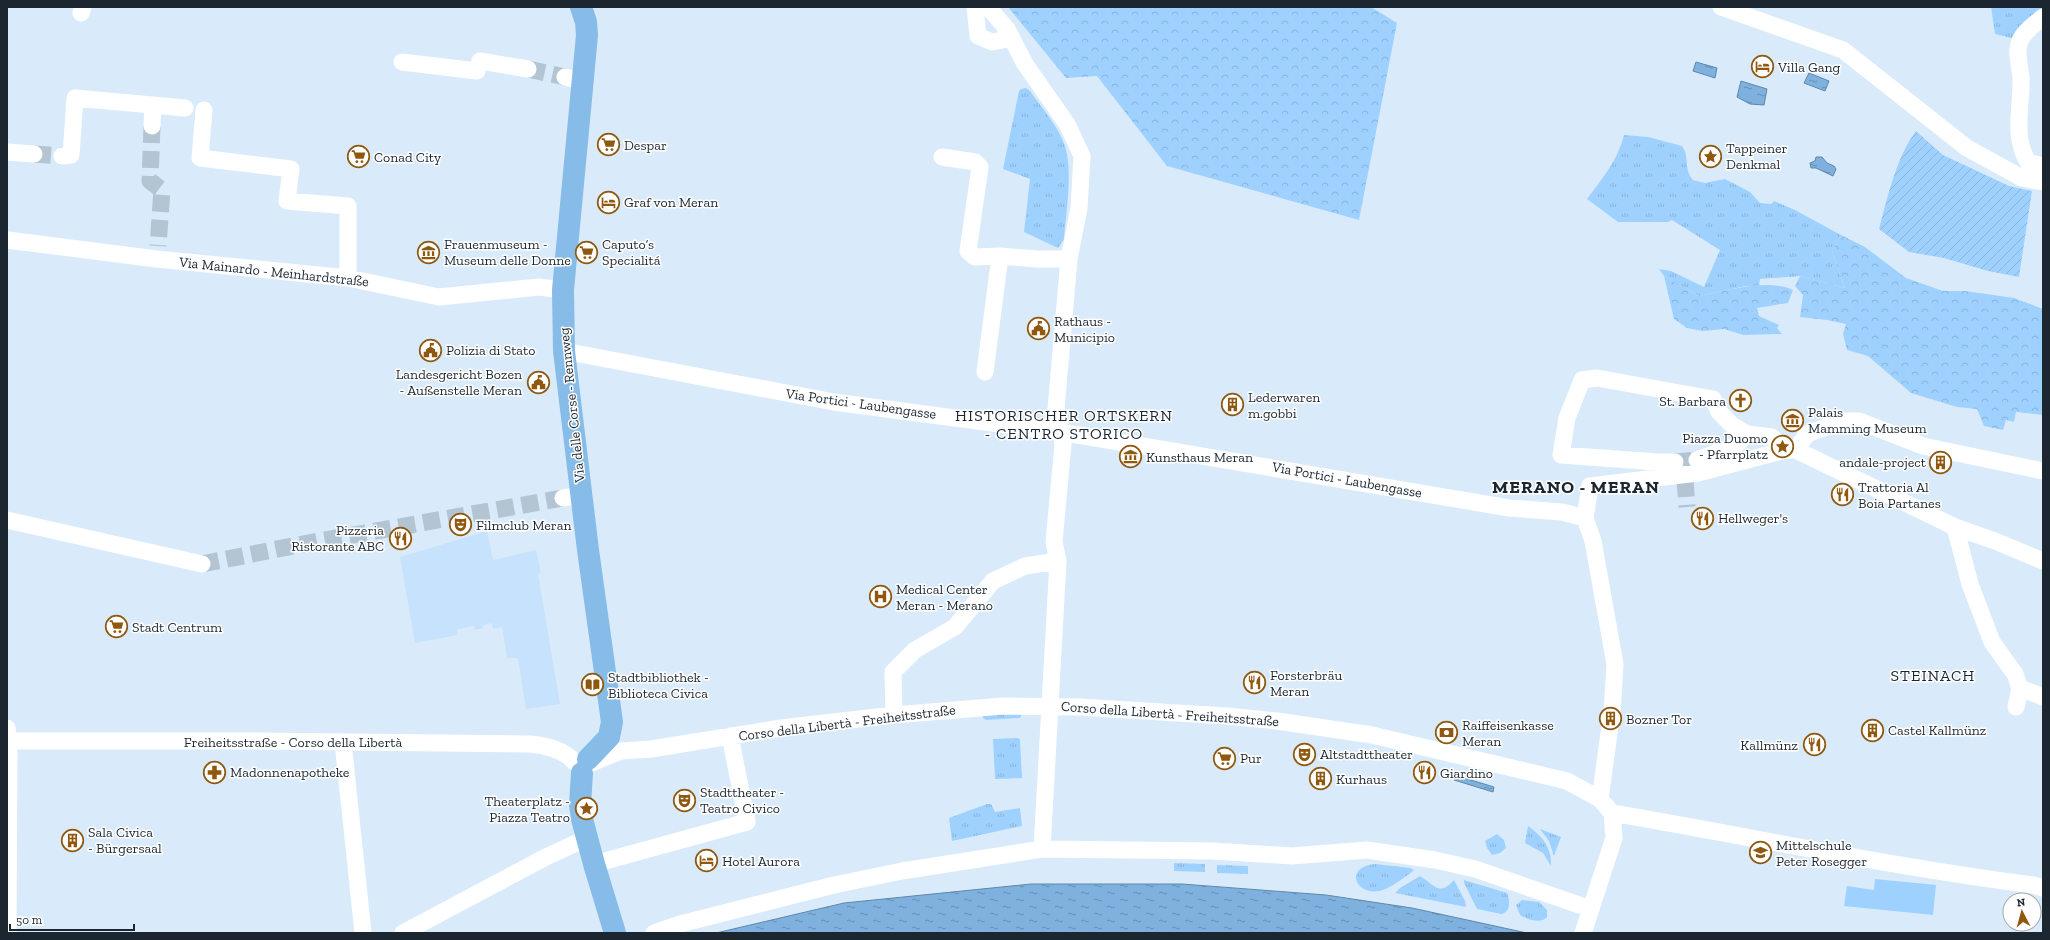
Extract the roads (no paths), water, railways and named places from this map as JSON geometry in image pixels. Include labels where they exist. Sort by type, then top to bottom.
[{"type":"main road","name":"Via delle Corse - Rennweg","points":[[580,7],[586,22],[587,35],[573,79],[563,290],[564,351],[572,496],[612,722],[609,737],[584,764]]},
{"type":"main road","points":[[584,764],[580,805],[594,864],[615,933]]},
{"type":"street","points":[[975,7],[978,36],[992,42],[1003,40],[1007,28]]},
{"type":"street","points":[[988,7],[1007,28],[1025,64],[1067,124],[1082,156],[1079,208],[1069,259],[1056,409],[1063,444],[1054,542],[1058,561],[1042,849]]},
{"type":"street","points":[[1721,7],[1844,50],[1966,148],[2022,178],[2043,182]]},
{"type":"street","points":[[2043,17],[2023,35],[2017,48],[2021,79],[2018,122],[2021,151],[2028,162],[2043,166]]},
{"type":"street","points":[[402,62],[477,71],[480,61],[528,69]]},
{"type":"street","points":[[62,156],[71,155],[75,98],[185,108]]},
{"type":"street","points":[[152,126],[153,106]]},
{"type":"street","points":[[204,110],[200,158],[291,169],[287,201],[348,206],[348,278]]},
{"type":"street","points":[[7,152],[34,154]]},
{"type":"street","points":[[942,157],[975,162],[980,167],[968,251],[975,257],[1000,256],[1037,259],[1069,259]]},
{"type":"street","name":"Via Mainardo - Meinhardstraße","points":[[7,240],[158,252],[348,278],[439,297],[539,287],[563,290]]},
{"type":"street","points":[[985,372],[1000,256]]},
{"type":"street","name":"Via Portici - Laubengasse","points":[[564,351],[834,402],[1060,432],[1509,508],[1562,512],[1585,518]]},
{"type":"street","points":[[1675,462],[1561,455],[1567,418],[1582,380],[1597,378],[1713,399],[1719,412],[1732,425],[1747,434],[1772,437],[1791,450],[1836,469],[1955,527],[1995,541],[2043,561]]},
{"type":"street","points":[[1600,799],[1611,758],[1611,719],[1615,664],[1593,541],[1585,518],[1590,486],[1698,473],[1791,450],[1807,434],[1842,421],[1858,421],[1922,446],[2043,472]]},
{"type":"street","points":[[1698,460],[1735,446],[1747,434]]},
{"type":"street","points":[[7,520],[202,564]]},
{"type":"street","points":[[1955,527],[1970,584],[1992,642],[2018,681],[2043,697]]},
{"type":"street","points":[[894,715],[892,672],[915,650],[956,628],[993,581],[1025,566],[1058,561]]},
{"type":"street","points":[[2016,706],[2018,681]]},
{"type":"street","name":"Corso della Libertà - Freiheitsstraße","points":[[584,764],[621,751],[651,749],[781,728],[894,715],[1003,706],[1050,707],[1258,719],[1372,735],[1567,781],[1600,799],[1612,813]]},
{"type":"street","points":[[8,736],[8,933]]},
{"type":"street","name":"Freiheitsstraße - Corso della Libertà","points":[[8,736],[530,744],[554,750],[584,764]]},
{"type":"street","points":[[594,864],[747,822],[730,736]]},
{"type":"street","points":[[344,742],[363,933]]},
{"type":"street","points":[[1583,933],[1614,838],[1612,813],[1794,845],[1862,859],[1959,875],[2033,885],[2043,888]]},
{"type":"street","points":[[403,933],[546,857],[587,838]]},
{"type":"street","points":[[654,933],[680,924],[842,884],[902,871],[1042,849],[1213,851],[1292,856],[1367,850],[1435,860],[1475,870],[1591,909]]},
{"type":"water","points":[[1696,62],[1717,68],[1715,78],[1693,71]]},
{"type":"water","points":[[1809,73],[1829,81],[1825,91],[1804,83]]},
{"type":"water","points":[[1741,81],[1767,89],[1764,105],[1750,104],[1737,97]]},
{"type":"water","points":[[1816,157],[1822,157],[1827,163],[1834,166],[1836,169],[1833,176],[1816,168],[1811,168],[1810,163],[1815,161]]},
{"type":"water","points":[[1461,777],[1494,787],[1493,792],[1454,780]]},
{"type":"water","points":[[1031,884],[1182,884],[1326,895],[1412,908],[1527,933],[716,933],[844,903]]},
{"type":"tunnel","points":[[528,69],[565,77]]},
{"type":"tunnel","points":[[152,126],[150,181],[162,190],[158,246]]},
{"type":"tunnel","points":[[34,154],[62,156]]},
{"type":"tunnel","points":[[1675,462],[1697,460]]},
{"type":"tunnel","points":[[1685,480],[1687,507]]},
{"type":"tunnel","points":[[202,564],[308,543],[563,498]]},
{"type":"place","name":"Villa Gang","points":[[1763,67]]},
{"type":"place","name":"Despar","points":[[609,145]]},
{"type":"place","name":"Tappeiner Denkmal","points":[[1711,156]]},
{"type":"place","name":"Conad City","points":[[358,157]]},
{"type":"place","name":"Graf von Meran","points":[[609,202]]},
{"type":"place","name":"Frauenmuseum - Museum delle Donne","points":[[428,252]]},
{"type":"place","name":"Caputo‘s Specialitá","points":[[587,252]]},
{"type":"place","name":"Rathaus - Municipio","points":[[1039,329]]},
{"type":"place","name":"Polizia di Stato","points":[[430,350]]},
{"type":"place","name":"Landesgericht Bozen - Außenstelle Meran","points":[[538,382]]},
{"type":"place","name":"St. Barbara","points":[[1741,401]]},
{"type":"place","name":"Lederwaren m.gobbi","points":[[1232,405]]},
{"type":"place","name":"Palais Mamming Museum","points":[[1793,420]]},
{"type":"place","name":"Piazza Duomo - Pfarrplatz","points":[[1783,446]]},
{"type":"place","name":"Kunsthaus Meran","points":[[1131,457]]},
{"type":"place","name":"andale-project","points":[[1941,462]]},
{"type":"place","name":"Trattoria Al Boia Partanes","points":[[1843,495]]},
{"type":"place","name":"Hellweger's","points":[[1702,518]]},
{"type":"place","name":"Filmclub Meran","points":[[460,525]]},
{"type":"place","name":"Pizzeria Ristorante ABC","points":[[400,538]]},
{"type":"place","name":"Medical Center Meran - Merano","points":[[881,597]]},
{"type":"place","name":"Stadt Centrum","points":[[116,627]]},
{"type":"place","name":"Forsterbräu Meran","points":[[1254,683]]},
{"type":"place","name":"Stadtbibliothek - Biblioteca Civica","points":[[592,685]]},
{"type":"place","name":"Bozner Tor","points":[[1610,719]]},
{"type":"place","name":"Castel Kallmünz","points":[[1873,730]]},
{"type":"place","name":"Raiffeisenkasse Meran","points":[[1446,733]]},
{"type":"place","name":"Kallmünz","points":[[1814,745]]},
{"type":"place","name":"Altstadttheater","points":[[1304,754]]},
{"type":"place","name":"Pur","points":[[1224,758]]},
{"type":"place","name":"Madonnenapotheke","points":[[214,772]]},
{"type":"place","name":"Giardino","points":[[1424,773]]},
{"type":"place","name":"Kurhaus","points":[[1321,779]]},
{"type":"place","name":"Stadttheater - Teatro Civico","points":[[684,800]]},
{"type":"place","name":"Theaterplatz - Piazza Teatro","points":[[586,809]]},
{"type":"place","name":"Sala Civica - Bürgersaal","points":[[72,840]]},
{"type":"place","name":"Mittelschule Peter Rosegger","points":[[1760,853]]},
{"type":"place","name":"Hotel Aurora","points":[[707,861]]},
{"type":"district","name":"HISTORISCHER ORTSKERN - CENTRO STORICO","points":[[1064,424]]},
{"type":"district","name":"MERANO - MERAN","points":[[1576,487]]},
{"type":"district","name":"STEINACH","points":[[1933,675]]}]
